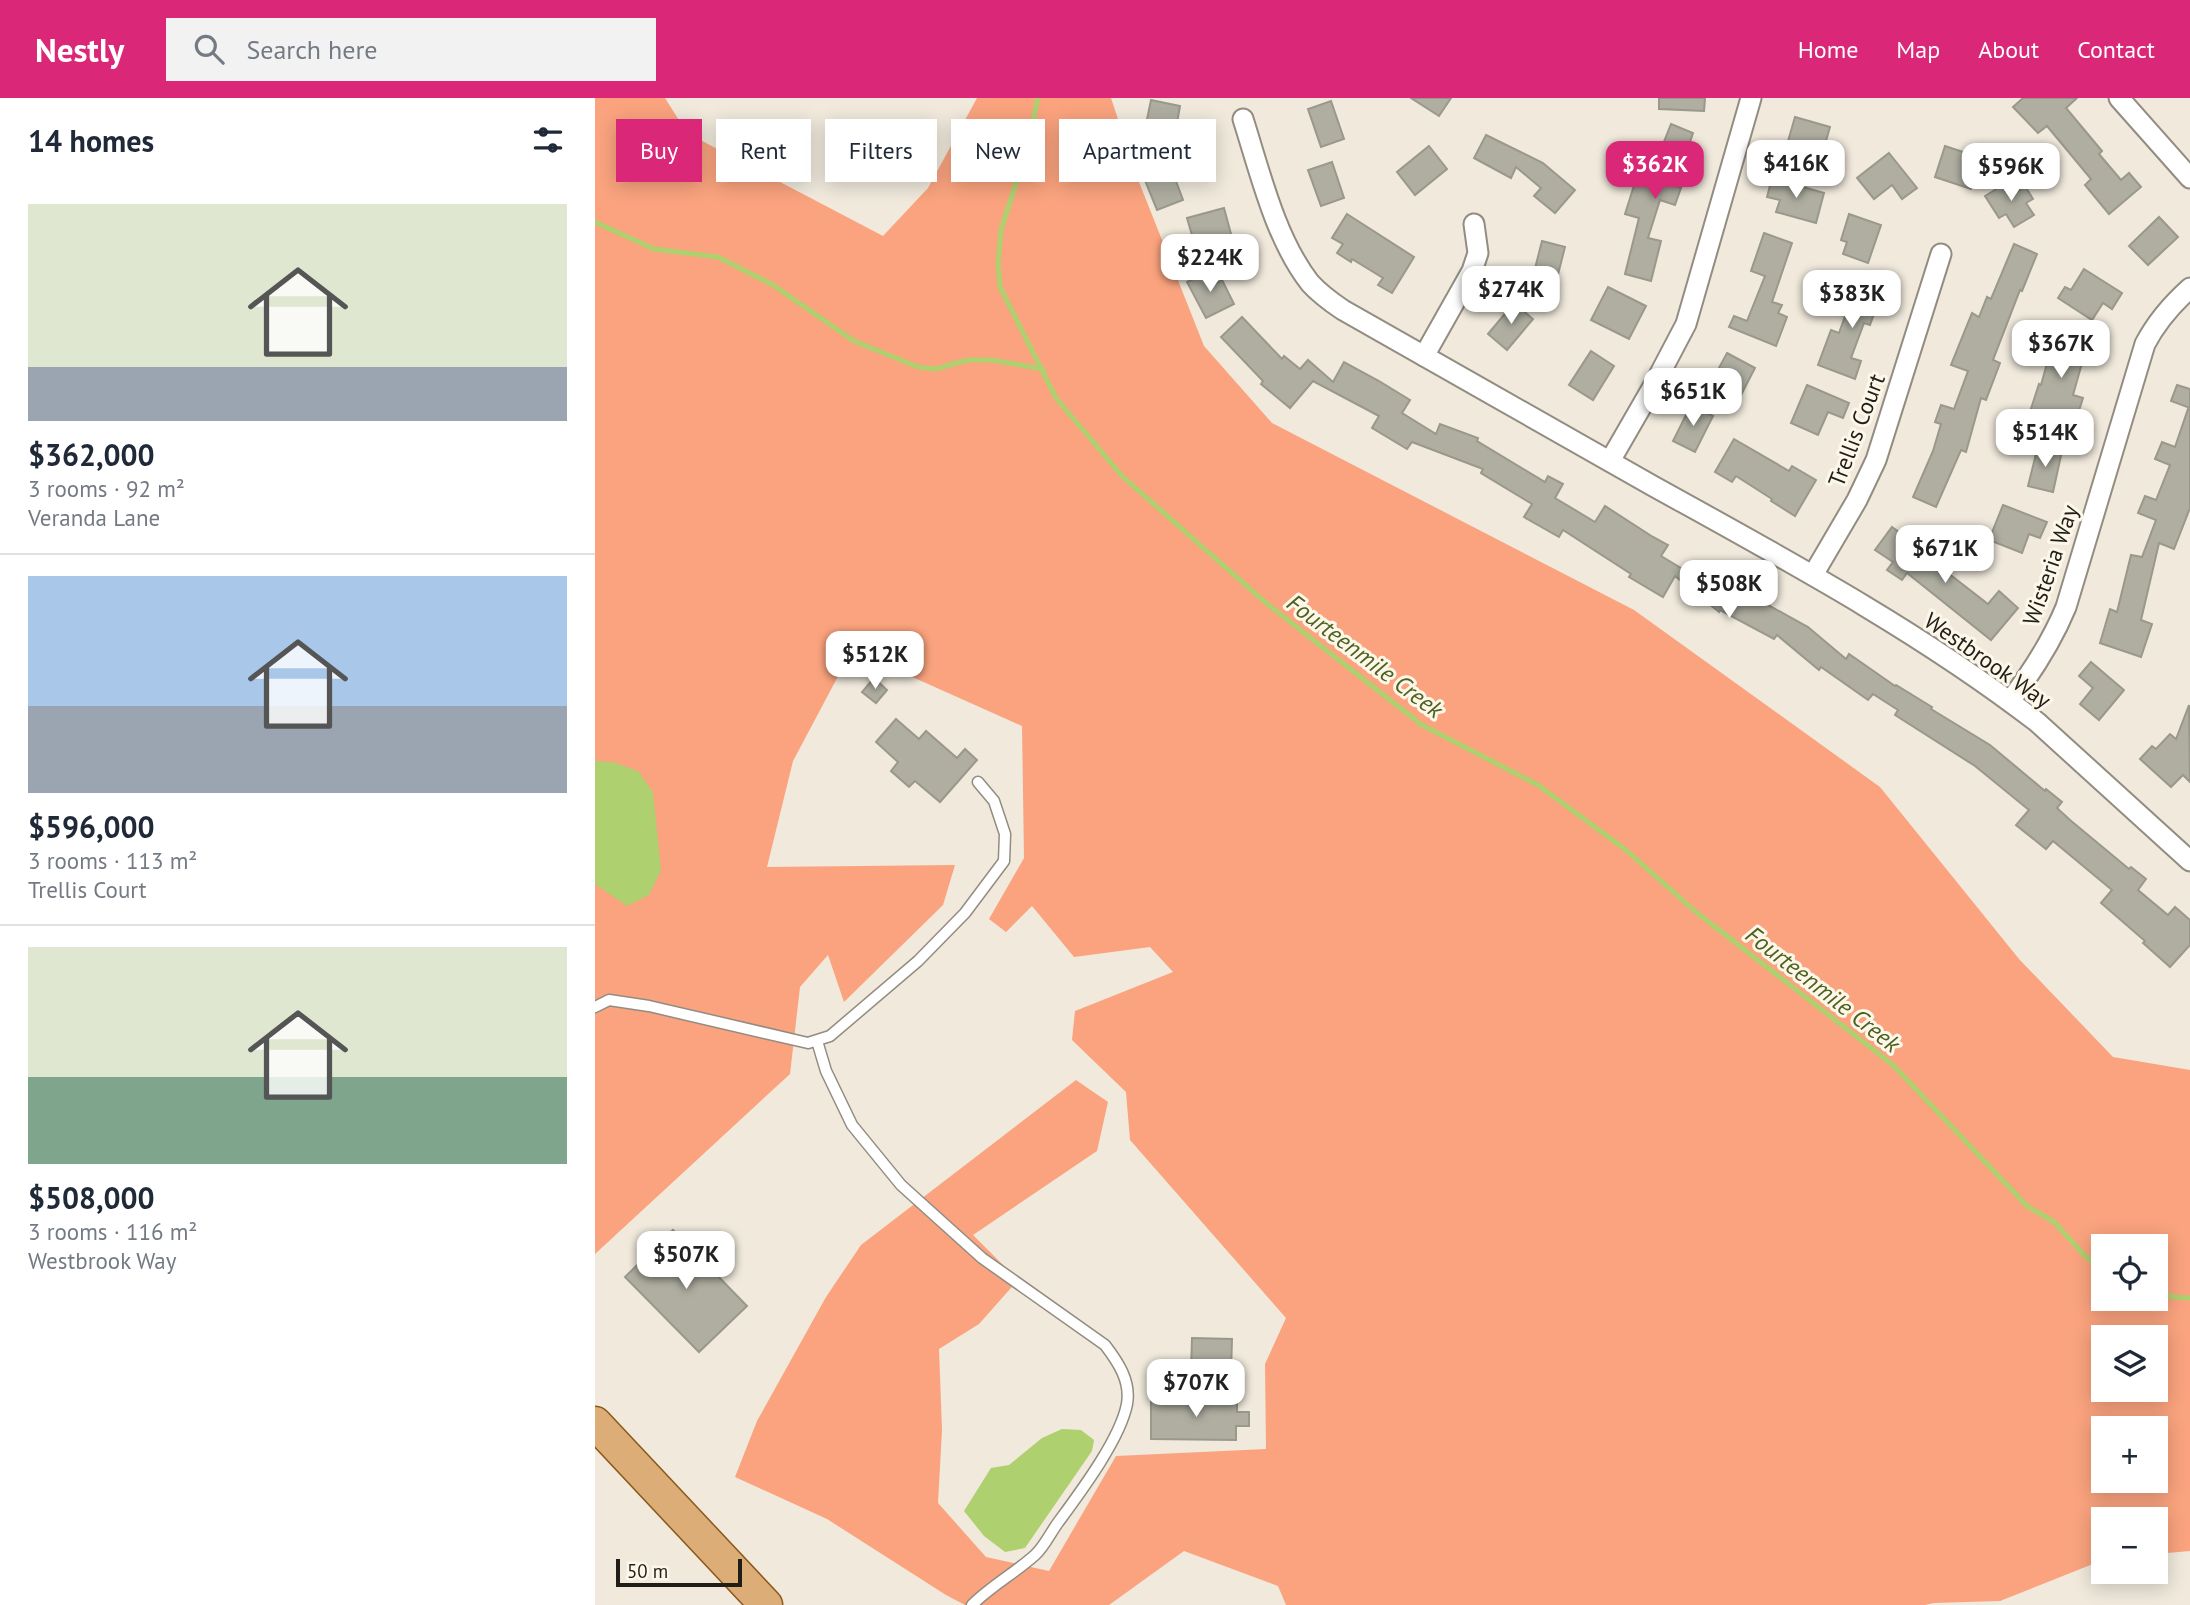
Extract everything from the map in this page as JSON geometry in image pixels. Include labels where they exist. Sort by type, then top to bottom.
[{"type":"main road","points":[[595,1423],[767,1605]]},
{"type":"street","points":[[1610,461],[1686,324],[1751,98]]},
{"type":"street","points":[[2119,98],[2190,178]]},
{"type":"street","name":"Westbrook Way","points":[[1243,119],[1281,233],[1312,285],[1326,298],[1813,575],[1930,648],[2037,722],[2190,861]]},
{"type":"street","points":[[1424,355],[1472,271],[1478,253],[1474,224]]},
{"type":"street","name":"Trellis Court","points":[[1813,575],[1857,500],[1876,460],[1941,254]]},
{"type":"street","name":"Wisteria Way","points":[[2010,701],[2046,648],[2066,607],[2145,344],[2170,306],[2190,288]]},
{"type":"lane","points":[[595,1007],[609,1000],[649,1006],[808,1043],[830,1036],[918,961],[965,914],[1004,861],[1005,834],[994,801],[978,782]]},
{"type":"lane","points":[[817,1041],[826,1072],[852,1125],[901,1185],[982,1258],[1105,1345],[1119,1364],[1127,1382],[1127,1404],[1117,1431],[1093,1475],[1036,1554],[986,1590],[972,1605]]},
{"type":"shaded area","points":[[595,98],[665,98],[678,119],[616,119],[616,182],[702,182],[702,141],[716,148],[716,182],[780,182],[883,236],[931,182],[937,182],[937,171],[951,146],[951,182],[1045,182],[1045,119],[966,119],[977,98],[1111,98],[1118,119],[1059,119],[1059,182],[1139,182],[1204,346],[1272,423],[1634,610],[1880,787],[2019,959],[2113,1057],[2190,1070],[2190,1551],[2168,1553],[2168,1507],[2091,1507],[2091,1565],[2000,1601],[1925,1605],[1286,1605],[1278,1586],[1184,1551],[1109,1605],[965,1605],[827,1519],[735,1477],[757,1421],[826,1297],[861,1245],[1076,1080],[1108,1102],[1097,1151],[973,1235],[1018,1280],[979,1324],[939,1349],[942,1430],[938,1503],[986,1557],[1049,1571],[1116,1456],[1266,1449],[1265,1364],[1286,1318],[1130,1140],[1126,1092],[1072,1040],[1075,1011],[1173,972],[1150,947],[1074,957],[1032,906],[1006,932],[989,919],[1024,858],[1022,726],[852,650],[793,761],[767,867],[955,865],[943,905],[844,1002],[828,955],[800,987],[790,1074],[595,1254]]},
{"type":"shaded area","points":[[595,761],[613,762],[638,771],[653,792],[661,870],[649,895],[627,906],[595,884]]},
{"type":"shaded area","points":[[1062,1429],[1081,1430],[1094,1440],[1092,1451],[1025,1548],[1005,1552],[984,1536],[964,1511],[991,1468],[1009,1465],[1042,1438]]},
{"type":"building","points":[[1411,98],[1451,98],[1439,116]]},
{"type":"building","points":[[1659,98],[1705,98],[1704,111],[1659,109]]},
{"type":"building","points":[[2023,98],[2077,98],[2066,108],[2102,151],[2099,154],[2121,180],[2129,173],[2141,187],[2109,214],[2085,185],[2091,179],[2047,126],[2038,133],[2013,107]]},
{"type":"building","points":[[1151,100],[1180,106],[1178,119],[1147,119]]},
{"type":"building","points":[[1331,101],[1344,139],[1321,147],[1308,109]]},
{"type":"building","points":[[1795,117],[1830,127],[1819,165],[1784,155]]},
{"type":"building","points":[[1671,124],[1693,133],[1675,186],[1681,188],[1675,205],[1660,200],[1648,238],[1661,241],[1651,281],[1625,274],[1639,218],[1625,214],[1638,173],[1650,177]]},
{"type":"building","points":[[1486,135],[1543,163],[1575,190],[1555,213],[1534,196],[1541,188],[1516,167],[1511,178],[1474,158]]},
{"type":"building","points":[[1429,146],[1447,169],[1415,195],[1397,172]]},
{"type":"building","points":[[1945,146],[1981,158],[1971,189],[1935,177]]},
{"type":"building","points":[[1889,153],[1917,188],[1902,199],[1892,185],[1874,199],[1857,178]]},
{"type":"building","points":[[1332,162],[1344,198],[1321,206],[1308,170]]},
{"type":"building","points":[[1772,178],[1824,193],[1816,223],[1776,212],[1780,200],[1767,197]]},
{"type":"building","points":[[2011,180],[2018,191],[2025,186],[2033,199],[2026,203],[2034,215],[2014,227],[2006,214],[1999,218],[1985,196]]},
{"type":"building","points":[[1146,182],[1176,182],[1183,200],[1157,210]]},
{"type":"building","points":[[1224,208],[1234,245],[1198,256],[1187,218]]},
{"type":"building","points":[[1347,214],[1414,257],[1392,293],[1378,285],[1383,278],[1337,253],[1343,244],[1332,238]]},
{"type":"building","points":[[1849,214],[1881,225],[1868,263],[1843,254],[1847,242],[1841,240]]},
{"type":"building","points":[[2159,217],[2178,237],[2148,265],[2129,246]]},
{"type":"building","points":[[1764,233],[1792,243],[1772,302],[1782,305],[1778,313],[1787,317],[1776,346],[1729,327],[1734,316],[1747,321],[1765,276],[1751,271]]},
{"type":"building","points":[[1542,241],[1565,247],[1555,286],[1532,280]]},
{"type":"building","points":[[2014,244],[2037,254],[1993,360],[2000,363],[1986,400],[1981,398],[1966,452],[1961,450],[1936,507],[1913,497],[1933,451],[1941,424],[1935,422],[1941,405],[1954,409],[1968,371],[1951,365],[1972,313],[1979,317],[1987,297],[1991,299]]},
{"type":"building","points":[[2084,269],[2122,293],[2112,309],[2103,303],[2092,320],[2058,298],[2065,287],[2071,290]]},
{"type":"building","points":[[1211,270],[1217,283],[1222,280],[1234,304],[1206,318],[1187,282]]},
{"type":"building","points":[[1859,277],[1884,286],[1870,325],[1864,323],[1851,358],[1861,361],[1855,379],[1818,365],[1831,330],[1839,333]]},
{"type":"building","points":[[1608,287],[1646,306],[1629,339],[1591,320]]},
{"type":"building","points":[[1514,303],[1533,319],[1507,350],[1488,334]]},
{"type":"building","points":[[1242,317],[1282,359],[1284,356],[1300,369],[1308,360],[1333,382],[1344,362],[1379,381],[1410,400],[1402,413],[1436,434],[1440,424],[1478,438],[1477,441],[1545,482],[1548,476],[1563,484],[1555,498],[1595,522],[1605,506],[1668,545],[1661,556],[1696,577],[1704,568],[1746,603],[1750,595],[1808,627],[1846,659],[1849,654],[1990,745],[2062,802],[2057,808],[2070,820],[2129,869],[2131,867],[2146,879],[2138,890],[2168,915],[2175,907],[2190,920],[2190,945],[2170,967],[2101,903],[2112,890],[2053,841],[2046,849],[2016,825],[2029,810],[1975,766],[1895,715],[1898,710],[1873,694],[1868,700],[1821,667],[1819,670],[1777,635],[1774,639],[1720,610],[1719,612],[1675,576],[1663,597],[1629,577],[1631,574],[1563,530],[1559,537],[1524,517],[1532,504],[1481,473],[1483,469],[1412,442],[1407,449],[1372,428],[1379,416],[1313,381],[1290,408],[1261,384],[1263,381],[1221,337]]},
{"type":"building","points":[[2056,331],[2100,344],[2095,359],[2084,356],[2073,395],[2083,398],[2077,417],[2060,411],[2054,429],[2027,421],[2039,384],[2041,385]]},
{"type":"building","points":[[1591,351],[1614,366],[1593,400],[1569,385]]},
{"type":"building","points":[[1727,353],[1755,368],[1741,395],[1713,379]]},
{"type":"building","points":[[1807,385],[1849,403],[1843,418],[1828,412],[1818,435],[1791,423]]},
{"type":"building","points":[[2177,385],[2190,389],[2190,408],[2171,401]]},
{"type":"building","points":[[1691,405],[1713,416],[1695,452],[1673,441]]},
{"type":"building","points":[[2188,409],[2190,508],[2174,549],[2159,543],[2141,620],[2152,624],[2141,657],[2100,643],[2110,609],[2117,612],[2131,555],[2142,557],[2156,520],[2138,513],[2145,496],[2156,500],[2170,465],[2155,459],[2162,442],[2175,447]]},
{"type":"building","points":[[1734,439],[1789,471],[1792,466],[1816,480],[1795,516],[1736,476],[1732,482],[1715,472]]},
{"type":"building","points":[[2038,446],[2062,451],[2053,492],[2028,486]]},
{"type":"building","points":[[2003,505],[2047,522],[2040,538],[2029,534],[2022,553],[1989,540]]},
{"type":"building","points":[[1892,527],[1923,549],[1921,552],[1988,604],[1999,591],[2018,608],[1991,640],[1907,573],[1902,580],[1887,570],[1893,562],[1875,550]]},
{"type":"building","points":[[2091,662],[2124,690],[2099,720],[2080,704],[2093,688],[2079,676]]},
{"type":"building","points":[[874,678],[887,690],[876,703],[862,692]]},
{"type":"building","points":[[2189,705],[2190,782],[2183,775],[2171,787],[2140,759],[2152,746],[2156,749],[2170,734],[2176,739]]},
{"type":"building","points":[[896,719],[919,739],[926,731],[957,758],[965,749],[977,760],[940,802],[915,781],[909,787],[891,771],[898,762],[876,742]]},
{"type":"building","points":[[673,1230],[747,1306],[699,1352],[625,1277]]},
{"type":"building","points":[[1192,1338],[1232,1339],[1231,1372],[1191,1371]]},
{"type":"building","points":[[1151,1397],[1237,1399],[1237,1412],[1249,1412],[1249,1426],[1236,1426],[1236,1440],[1151,1439]]},
{"type":"waterway","name":"Fourteenmile Creek","points":[[1038,98],[1026,152],[1001,230],[998,263],[1000,287],[1056,398],[1122,476],[1266,603],[1422,725],[1538,785],[1626,850],[1696,912],[1893,1065],[2027,1206],[2054,1222],[2091,1261]]},
{"type":"waterway","name":"Fourteenmile Creek","points":[[595,222],[654,249],[718,257],[773,285],[854,341],[918,367],[935,369],[968,360],[992,360],[1043,369]]},
{"type":"waterway","name":"Fourteenmile Creek","points":[[2168,1295],[2190,1298]]}]
